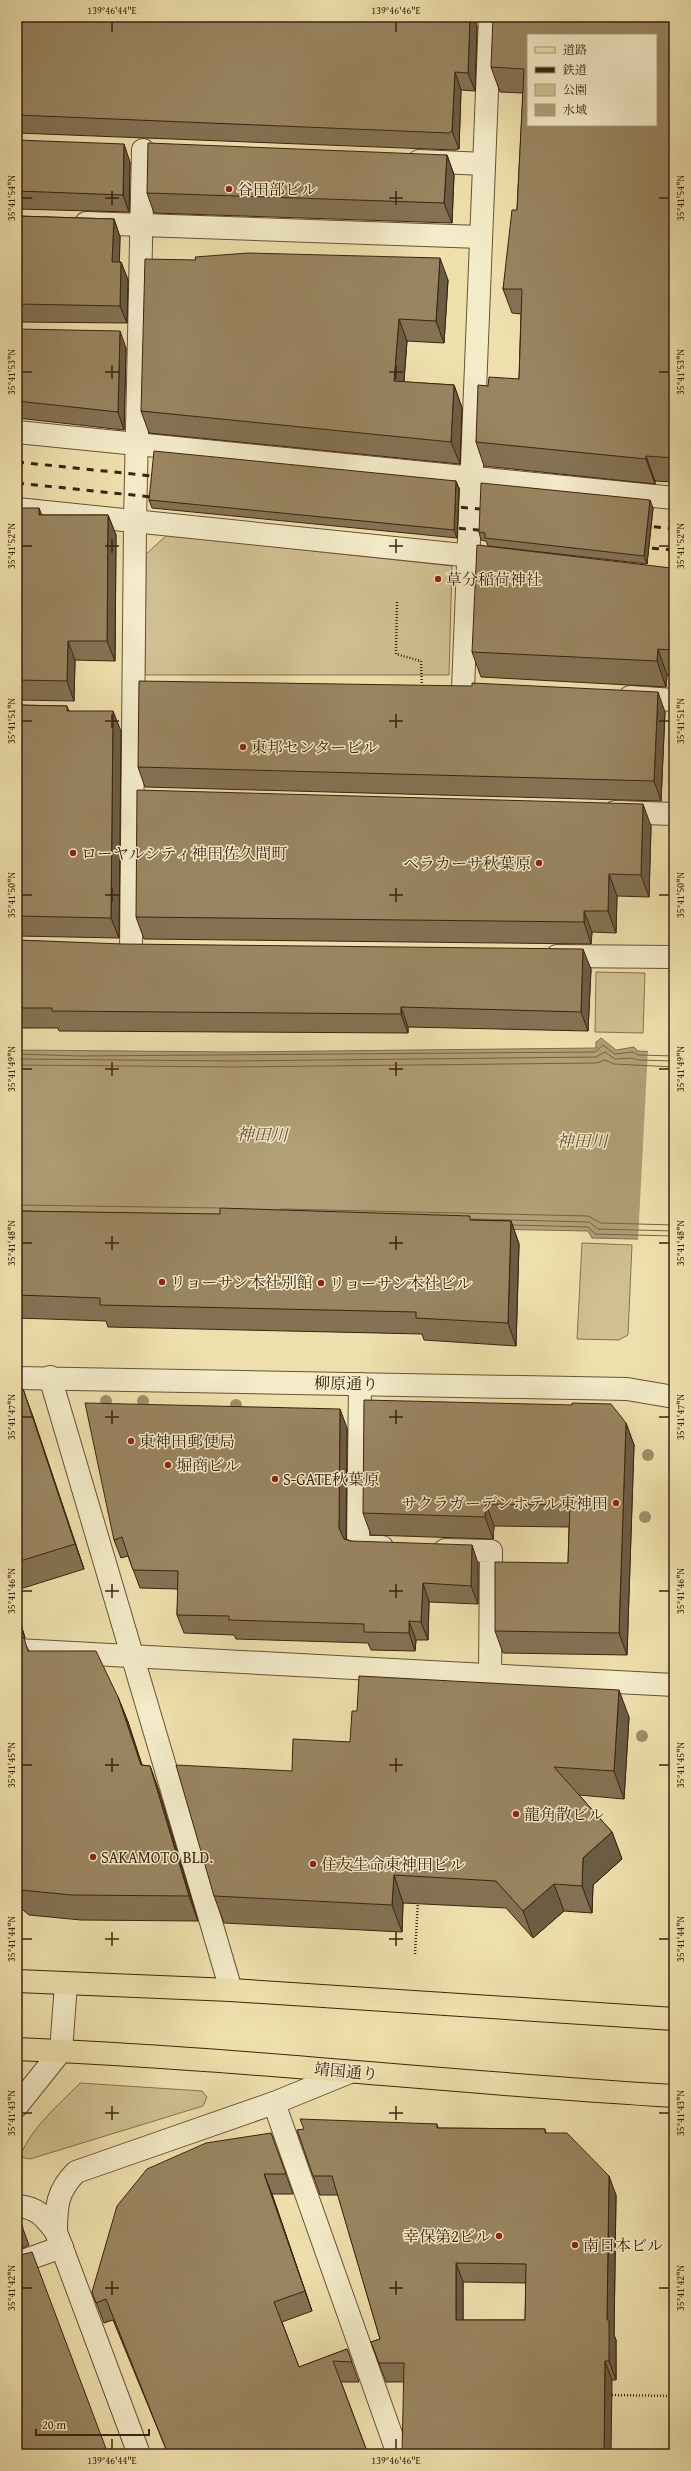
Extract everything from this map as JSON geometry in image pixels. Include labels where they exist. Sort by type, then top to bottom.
[{"type":"main road","points":[[17,1981],[231,1990],[674,2019]]},
{"type":"main road","name":"靖国通り","points":[[17,2049],[156,2056],[674,2096]]},
{"type":"street","points":[[463,689],[490,17]]},
{"type":"street","points":[[119,149],[166,151]]},
{"type":"street","points":[[131,951],[136,444],[143,150]]},
{"type":"street","points":[[397,160],[484,164]]},
{"type":"street","points":[[64,222],[481,237]]},
{"type":"street","points":[[116,335],[139,336]]},
{"type":"street","points":[[17,432],[674,498]]},
{"type":"street","points":[[17,509],[501,560]]},
{"type":"street","points":[[133,688],[157,688]]},
{"type":"street","points":[[422,689],[487,690]]},
{"type":"street","points":[[612,696],[674,700]]},
{"type":"street","points":[[111,714],[133,715]]},
{"type":"street","points":[[132,799],[156,800]]},
{"type":"street","points":[[596,811],[674,814]]},
{"type":"street","points":[[108,951],[155,952]]},
{"type":"street","points":[[534,956],[674,957]]},
{"type":"street","name":"柳原通り","points":[[17,1378],[627,1389],[674,1397]]},
{"type":"street","points":[[50,1378],[231,1990]]},
{"type":"street","points":[[360,1384],[358,1547],[491,1551],[490,1675]]},
{"type":"street","points":[[17,1650],[131,1655],[674,1686]]},
{"type":"street","points":[[17,2106],[61,2051],[66,1984]]},
{"type":"street","points":[[59,2240],[56,2212],[60,2196],[63,2185],[76,2172],[274,2103],[350,2072]]},
{"type":"street","points":[[274,2103],[398,2454]]},
{"type":"street","points":[[17,2206],[36,2210],[44,2215],[59,2240],[139,2454]]},
{"type":"street","points":[[17,2263],[59,2240]]},
{"type":"path","points":[[397,602],[396,654],[421,661],[422,689]]},
{"type":"path","points":[[415,1954],[418,1899]]},
{"type":"path","points":[[603,2395],[674,2396]]},
{"type":"green space","points":[[167,535],[452,566],[449,675],[145,675],[146,554]]},
{"type":"green space","points":[[596,972],[645,973],[643,1033],[595,1032]]},
{"type":"green space","points":[[582,1243],[632,1245],[628,1335],[619,1340],[577,1339]]},
{"type":"green space","points":[[80,2083],[202,2091],[207,2097],[203,2106],[30,2159],[20,2157],[38,2126]]},
{"type":"water","name":"神田川","points":[[601,1038],[616,1050],[634,1047],[638,1051],[674,1053],[674,1240],[592,1238],[588,1231],[17,1220],[17,1050],[234,1052],[596,1048],[596,1042]]},
{"type":"pier","points":[[648,1049],[674,1051],[674,1242],[638,1240]]},
{"type":"building","points":[[17,17],[470,17],[468,73],[455,72],[452,131],[449,133],[17,115]]},
{"type":"building","points":[[493,17],[674,17],[674,458],[646,456],[646,459],[476,442],[478,385],[488,386],[489,377],[519,379],[522,289],[503,289],[512,210],[517,210],[524,69],[491,67]]},
{"type":"building","points":[[17,140],[124,144],[123,195],[17,191]]},
{"type":"building","points":[[148,143],[447,155],[444,203],[147,193]]},
{"type":"building","points":[[17,216],[114,219],[112,262],[121,262],[120,306],[17,304]]},
{"type":"building","points":[[248,253],[440,258],[436,321],[399,319],[394,381],[454,385],[451,442],[141,411],[145,259],[196,260],[195,257]]},
{"type":"building","points":[[17,329],[120,331],[118,412],[17,401]]},
{"type":"building","points":[[154,451],[456,481],[454,530],[149,500]]},
{"type":"building","points":[[481,483],[650,500],[644,556],[485,538],[485,533],[479,532]]},
{"type":"building","points":[[17,508],[39,508],[39,515],[108,515],[107,641],[68,641],[67,681],[17,680]]},
{"type":"building","points":[[477,545],[671,568],[669,587],[674,587],[674,604],[671,650],[658,649],[657,661],[472,652]]},
{"type":"building","points":[[139,681],[472,686],[472,683],[658,692],[654,781],[138,767]]},
{"type":"building","points":[[17,705],[67,706],[67,711],[113,711],[111,918],[17,916]]},
{"type":"building","points":[[137,790],[643,804],[641,875],[609,874],[608,911],[584,911],[584,922],[136,917]]},
{"type":"building","points":[[17,940],[123,944],[583,949],[581,1012],[401,1007],[401,1014],[52,1011],[52,1008],[17,1008]]},
{"type":"building","points":[[220,1208],[470,1216],[470,1220],[511,1221],[508,1323],[416,1318],[416,1312],[100,1305],[100,1298],[17,1295],[17,1211],[220,1214]]},
{"type":"building","points":[[17,1389],[23,1389],[75,1544],[17,1562]]},
{"type":"building","points":[[364,1400],[572,1405],[572,1403],[611,1404],[626,1423],[619,1633],[495,1631],[495,1562],[568,1563],[570,1505],[486,1504],[485,1517],[363,1513]]},
{"type":"building","points":[[85,1403],[340,1409],[339,1528],[344,1539],[351,1541],[472,1545],[471,1586],[423,1583],[421,1622],[409,1621],[409,1633],[364,1632],[364,1624],[229,1620],[229,1616],[177,1615],[178,1571],[133,1570],[122,1537],[114,1540]]},
{"type":"building","points":[[17,1638],[24,1638],[28,1651],[96,1651],[118,1697],[141,1765],[150,1766],[189,1896],[72,1895],[20,1890],[17,1888]]},
{"type":"building","points":[[359,1676],[619,1690],[614,1771],[554,1767],[612,1832],[583,1858],[582,1886],[554,1884],[523,1911],[496,1881],[394,1875],[392,1905],[214,1896],[176,1765],[292,1771],[293,1739],[350,1742],[352,1711],[357,1711]]},
{"type":"building","points":[[300,2119],[437,2124],[437,2128],[545,2129],[545,2133],[567,2133],[609,2176],[607,2320],[609,2320],[609,2361],[605,2361],[604,2454],[402,2454],[404,2363],[379,2363],[371,2342],[380,2339],[332,2176],[313,2176],[297,2130],[304,2129]],"holes":[[[456,2263],[526,2264],[525,2320],[456,2320]]]},
{"type":"building","points":[[271,2133],[286,2174],[264,2174],[305,2291],[274,2302],[299,2367],[347,2349],[352,2362],[333,2361],[368,2454],[168,2454],[106,2299],[96,2303],[92,2292],[117,2206],[147,2169],[206,2143]]},
{"type":"building","points":[[17,2213],[23,2228],[17,2231]]},
{"type":"building","points":[[32,2252],[108,2454],[17,2454],[17,2256]]},
{"type":"railway","points":[[17,462],[162,477]]},
{"type":"railway","points":[[17,483],[161,498]]},
{"type":"railway","points":[[447,506],[491,510]]},
{"type":"railway","points":[[640,525],[674,529]]},
{"type":"railway","points":[[445,527],[489,531]]},
{"type":"railway","points":[[638,547],[674,550]]},
{"type":"place","name":"谷田部ビル","points":[[229,189]]},
{"type":"place","name":"草分稲荷神社","points":[[438,579]]},
{"type":"place","name":"東邦センタービル","points":[[243,747]]},
{"type":"place","name":"ローヤルシティ神田佐久間町","points":[[73,853]]},
{"type":"place","name":"ベラカーサ秋葉原","points":[[539,863]]},
{"type":"place","name":"リョーサン本社別館","points":[[162,1282]]},
{"type":"place","name":"リョーサン本社ビル","points":[[321,1283]]},
{"type":"place","name":"東神田郵便局","points":[[131,1441]]},
{"type":"place","name":"堀商ビル","points":[[168,1465]]},
{"type":"place","name":"S-GATE秋葉原","points":[[275,1479]]},
{"type":"place","name":"サクラガーデンホテル東神田","points":[[616,1503]]},
{"type":"place","name":"龍角散ビル","points":[[516,1814]]},
{"type":"place","name":"SAKAMOTO BLD.","points":[[93,1857]]},
{"type":"place","name":"住友生命東神田ビル","points":[[313,1864]]},
{"type":"place","name":"幸保第2ビル","points":[[499,2236]]},
{"type":"place","name":"南日本ビル","points":[[575,2245]]}]
